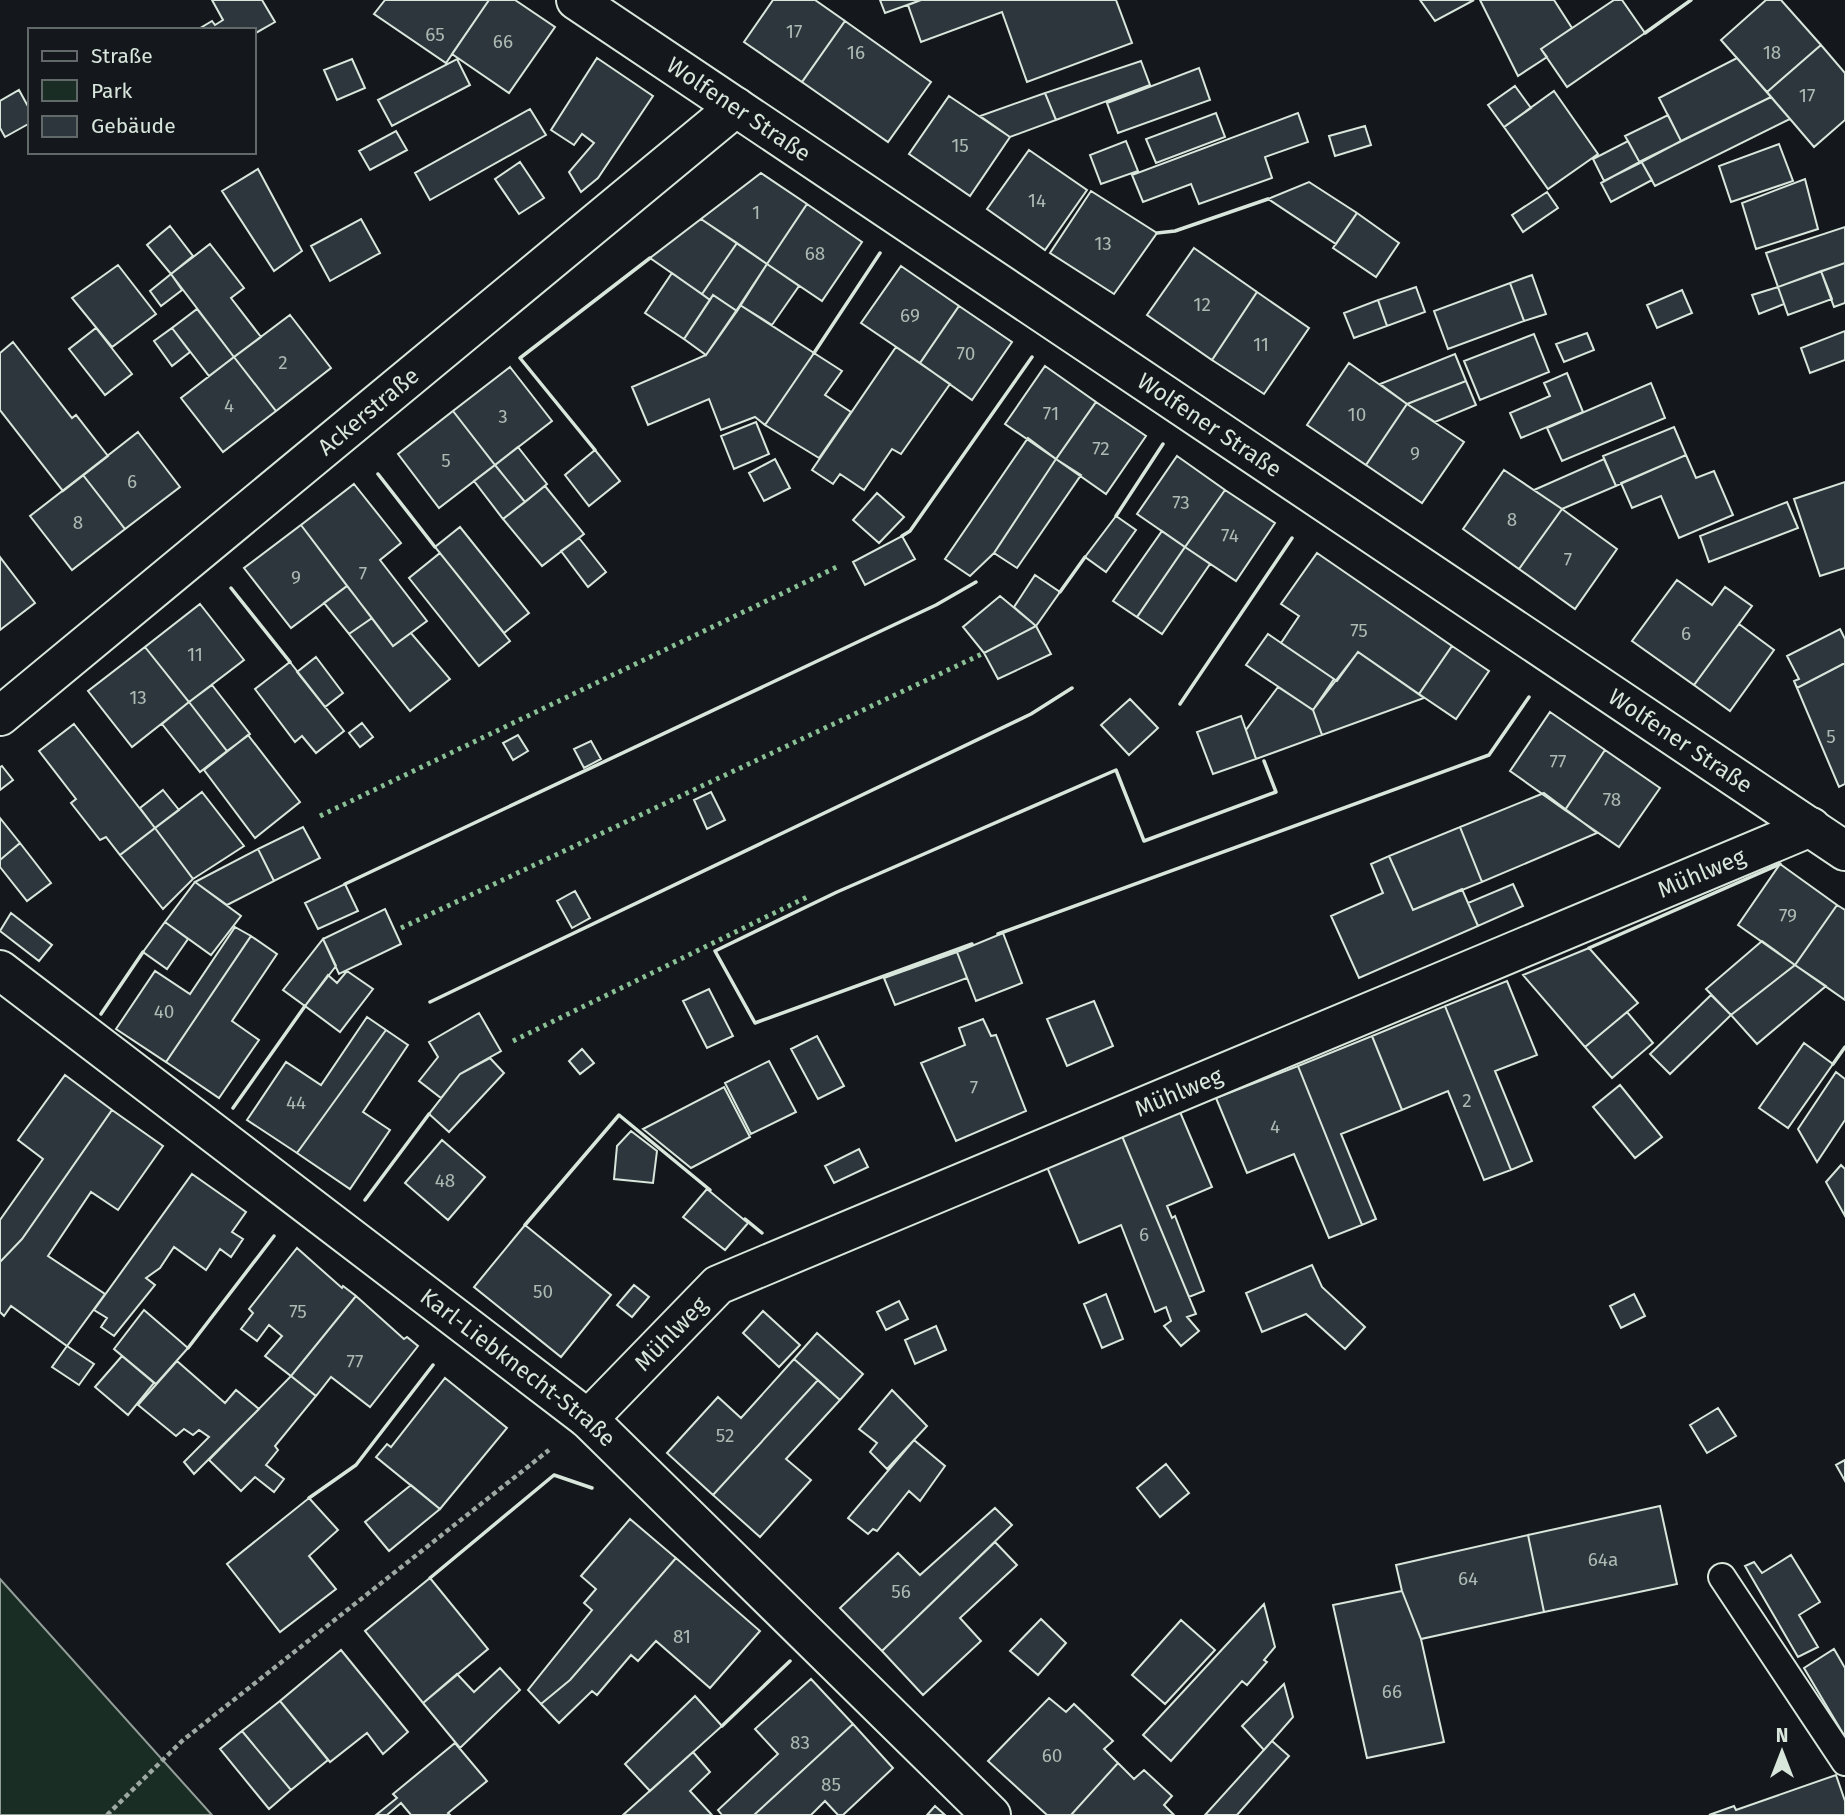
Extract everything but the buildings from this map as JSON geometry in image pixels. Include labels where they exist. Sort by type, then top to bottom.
[{"type":"street","name":"Wolfener Straße","points":[[576,0],[1845,851]]},
{"type":"street","name":"Ackerstraße","points":[[0,716],[736,107]]},
{"type":"street","name":"Mühlweg","points":[[588,1419],[718,1285],[1811,827]]},
{"type":"street","name":"Karl-Liebknecht-Straße","points":[[0,970],[588,1419],[991,1815]]},
{"type":"lane","points":[[1723,1577],[1845,1762]]},
{"type":"path","points":[[107,1815],[182,1741],[588,1419]]},
{"type":"green space","points":[[0,1579],[212,1815],[0,1815]]},
{"type":"hedge","points":[[320,816],[839,566]]},
{"type":"hedge","points":[[401,928],[984,653]]},
{"type":"hedge","points":[[513,1041],[807,897]]},
{"type":"wall","points":[[1645,33],[1691,0]]},
{"type":"wall","points":[[1157,233],[1175,231],[1268,199]]},
{"type":"wall","points":[[814,353],[880,253]]},
{"type":"wall","points":[[595,450],[520,358],[650,258]]},
{"type":"wall","points":[[902,536],[910,531],[1032,357]]},
{"type":"wall","points":[[1116,516],[1163,444]]},
{"type":"wall","points":[[378,474],[435,547]]},
{"type":"wall","points":[[1180,704],[1292,538]]},
{"type":"wall","points":[[1060,592],[1085,557]]},
{"type":"wall","points":[[345,884],[936,605],[976,582]]},
{"type":"wall","points":[[231,588],[290,662]]},
{"type":"wall","points":[[430,1002],[1031,714],[1072,688]]},
{"type":"wall","points":[[998,934],[1489,755],[1529,697]]},
{"type":"wall","points":[[972,944],[755,1023],[715,951],[837,892],[1116,770],[1144,841],[1276,792],[1264,761]]},
{"type":"wall","points":[[1589,948],[1780,864]]},
{"type":"wall","points":[[101,1014],[143,952]]},
{"type":"wall","points":[[233,1108],[305,1006]]},
{"type":"wall","points":[[1833,1064],[1845,1047]]},
{"type":"wall","points":[[365,1200],[429,1114]]},
{"type":"wall","points":[[525,1225],[619,1115],[710,1190]]},
{"type":"wall","points":[[745,1219],[762,1233]]},
{"type":"wall","points":[[188,1348],[274,1236]]},
{"type":"wall","points":[[309,1498],[356,1465],[433,1365]]},
{"type":"wall","points":[[430,1578],[554,1475],[592,1488]]},
{"type":"wall","points":[[722,1726],[790,1661]]}]
